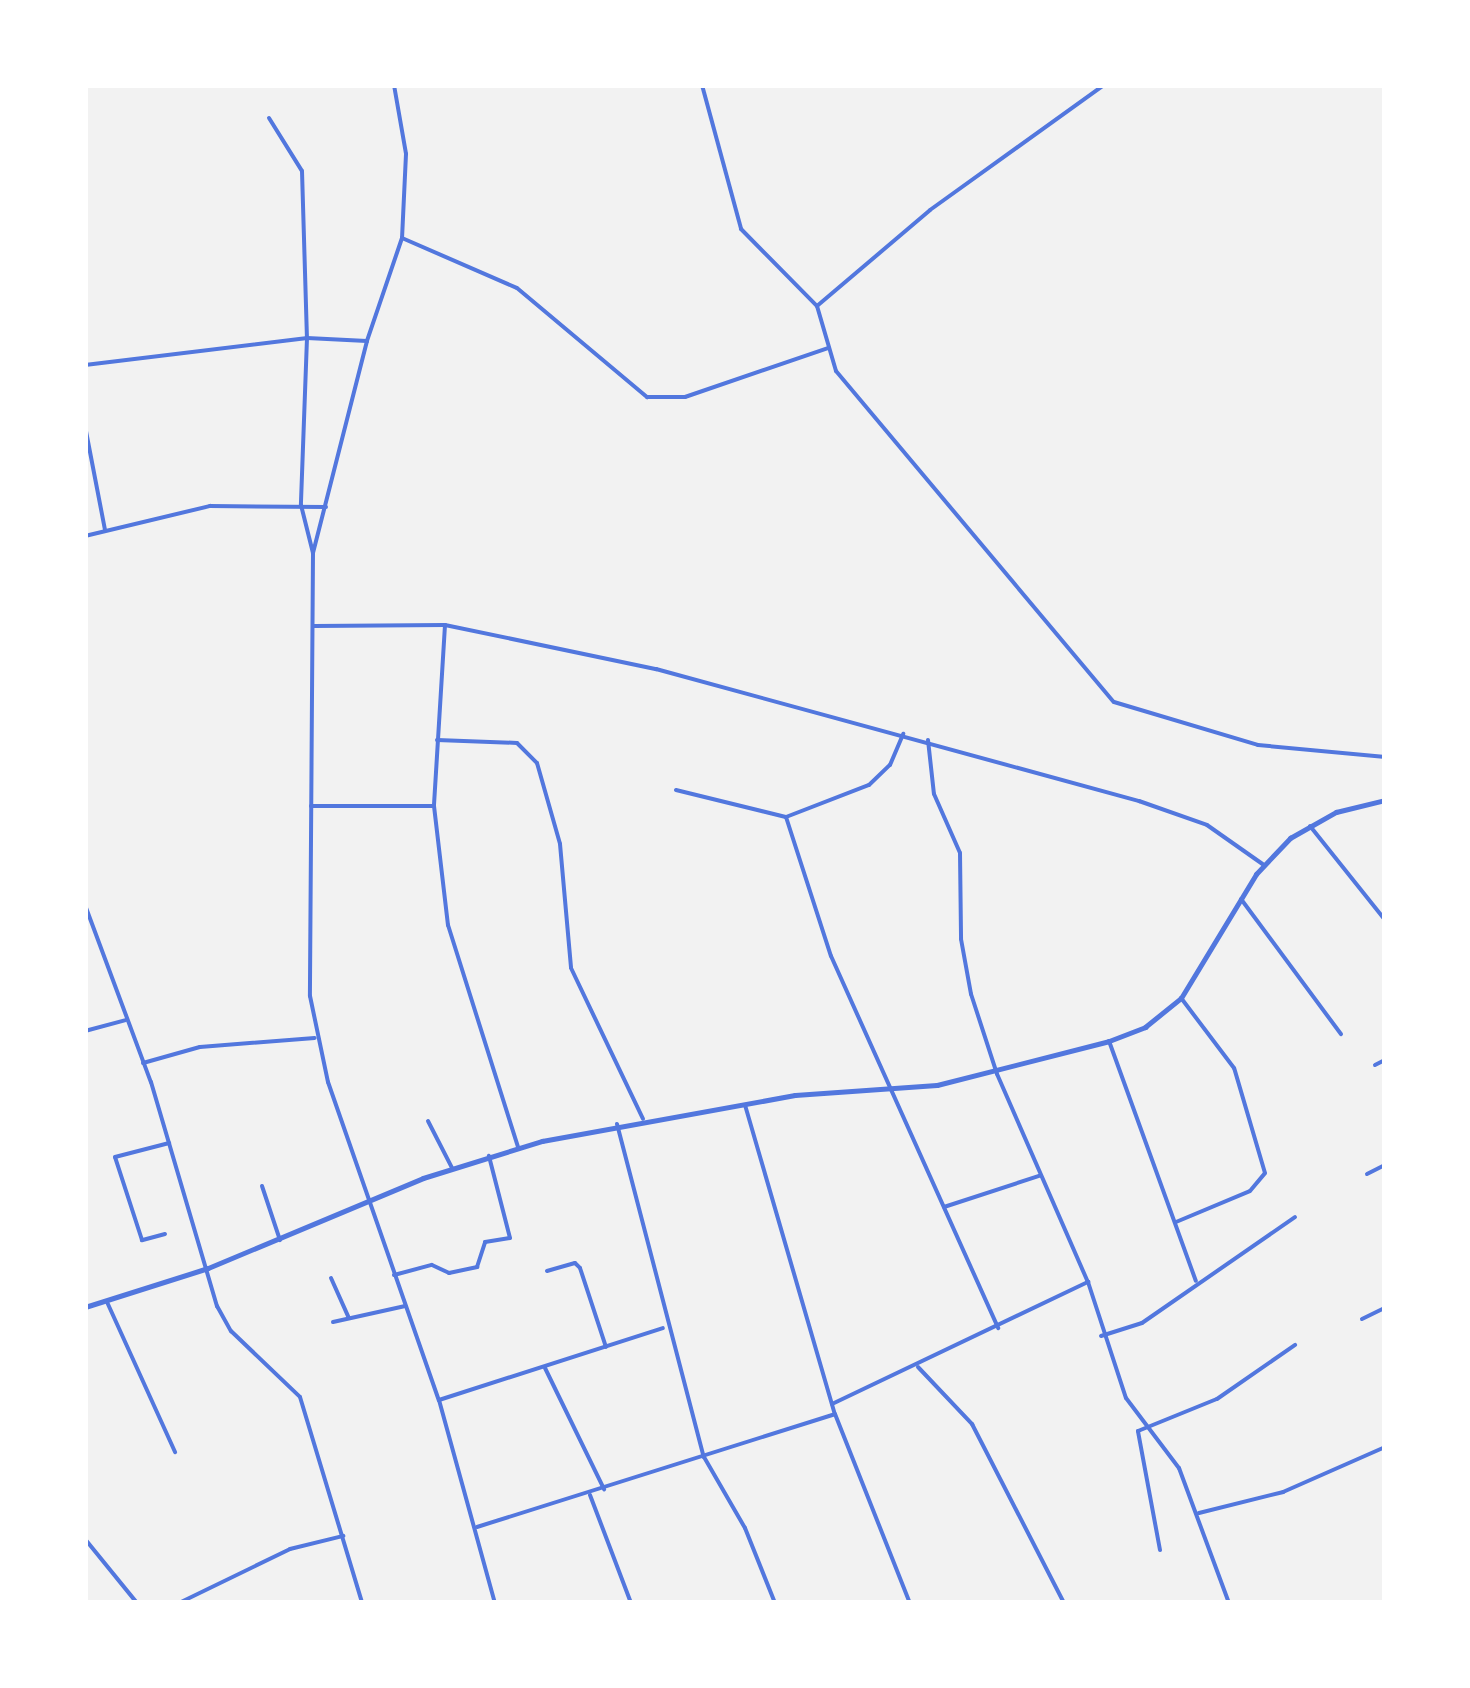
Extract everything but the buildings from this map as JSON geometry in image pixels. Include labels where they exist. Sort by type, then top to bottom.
[{"type":"street","points":[[313,553],[367,341],[402,238],[406,154],[394,85]]},
{"type":"street","points":[[702,85],[740,229],[818,306],[836,371],[1114,702],[1258,745],[1385,757]]},
{"type":"street","points":[[818,306],[930,210],[1104,85]]},
{"type":"street","points":[[269,118],[302,171],[307,338],[301,505],[313,553],[310,996],[316,1038],[368,1205],[440,1400],[495,1603]]},
{"type":"street","points":[[402,238],[517,288],[647,397],[685,396],[829,348]]},
{"type":"street","points":[[85,365],[307,338],[367,341]]},
{"type":"street","points":[[85,426],[105,530]]},
{"type":"street","points":[[85,536],[210,506],[326,508]]},
{"type":"street","points":[[314,626],[445,624],[903,732],[1182,815],[1264,865]]},
{"type":"street","points":[[445,624],[434,806],[448,925],[518,1148]]},
{"type":"street","points":[[676,790],[786,817],[869,785],[890,765],[903,732]]},
{"type":"street","points":[[438,740],[517,743],[537,763],[560,844],[571,968],[643,1119]]},
{"type":"street","points":[[928,740],[934,794],[960,853],[961,939],[971,994],[998,1074],[1088,1282],[1101,1336],[1145,1426],[1179,1468],[1199,1513],[1229,1603]]},
{"type":"street","points":[[85,1307],[208,1268],[452,1168],[518,1148],[617,1124],[745,1102],[893,1090],[998,1074],[1109,1042],[1145,1027],[1181,998],[1264,865],[1310,825],[1385,800]]},
{"type":"street","points":[[312,806],[434,806]]},
{"type":"street","points":[[786,817],[830,956],[998,1328]]},
{"type":"street","points":[[1310,825],[1385,920]]},
{"type":"street","points":[[1240,898],[1341,1034]]},
{"type":"street","points":[[85,904],[143,1063],[226,1325],[300,1397],[362,1603]]},
{"type":"street","points":[[1176,1222],[1250,1191],[1265,1172],[1234,1068],[1181,998]]},
{"type":"street","points":[[85,1031],[126,1020]]},
{"type":"street","points":[[143,1063],[200,1048],[316,1038]]},
{"type":"street","points":[[1109,1042],[1196,1282]]},
{"type":"street","points":[[1376,1065],[1385,1060]]},
{"type":"street","points":[[745,1102],[835,1414],[910,1603]]},
{"type":"street","points":[[428,1121],[452,1168]]},
{"type":"street","points":[[617,1124],[666,1327],[704,1458],[745,1528],[775,1603]]},
{"type":"street","points":[[165,1234],[142,1240],[115,1157],[169,1143]]},
{"type":"street","points":[[394,1276],[432,1266],[449,1273],[477,1268],[484,1242],[510,1238],[490,1156]]},
{"type":"street","points":[[1367,1174],[1385,1166]]},
{"type":"street","points":[[944,1207],[1039,1176]]},
{"type":"street","points":[[262,1186],[280,1240]]},
{"type":"street","points":[[1101,1336],[1142,1323],[1196,1282],[1296,1217]]},
{"type":"street","points":[[547,1271],[576,1263],[580,1268],[606,1347]]},
{"type":"street","points":[[332,1278],[348,1316]]},
{"type":"street","points":[[832,1404],[918,1367],[1088,1282]]},
{"type":"street","points":[[107,1302],[176,1452]]},
{"type":"street","points":[[333,1322],[405,1306]]},
{"type":"street","points":[[1362,1320],[1385,1308]]},
{"type":"street","points":[[440,1400],[666,1327]]},
{"type":"street","points":[[1160,1550],[1137,1439],[1145,1426],[1216,1399],[1295,1345]]},
{"type":"street","points":[[918,1367],[972,1424],[1064,1603]]},
{"type":"street","points":[[545,1368],[605,1490]]},
{"type":"street","points":[[476,1528],[835,1414]]},
{"type":"street","points":[[1199,1513],[1283,1492],[1385,1447]]},
{"type":"street","points":[[590,1494],[631,1603]]},
{"type":"street","points":[[179,1603],[290,1549],[343,1536]]},
{"type":"street","points":[[85,1539],[137,1603]]}]
